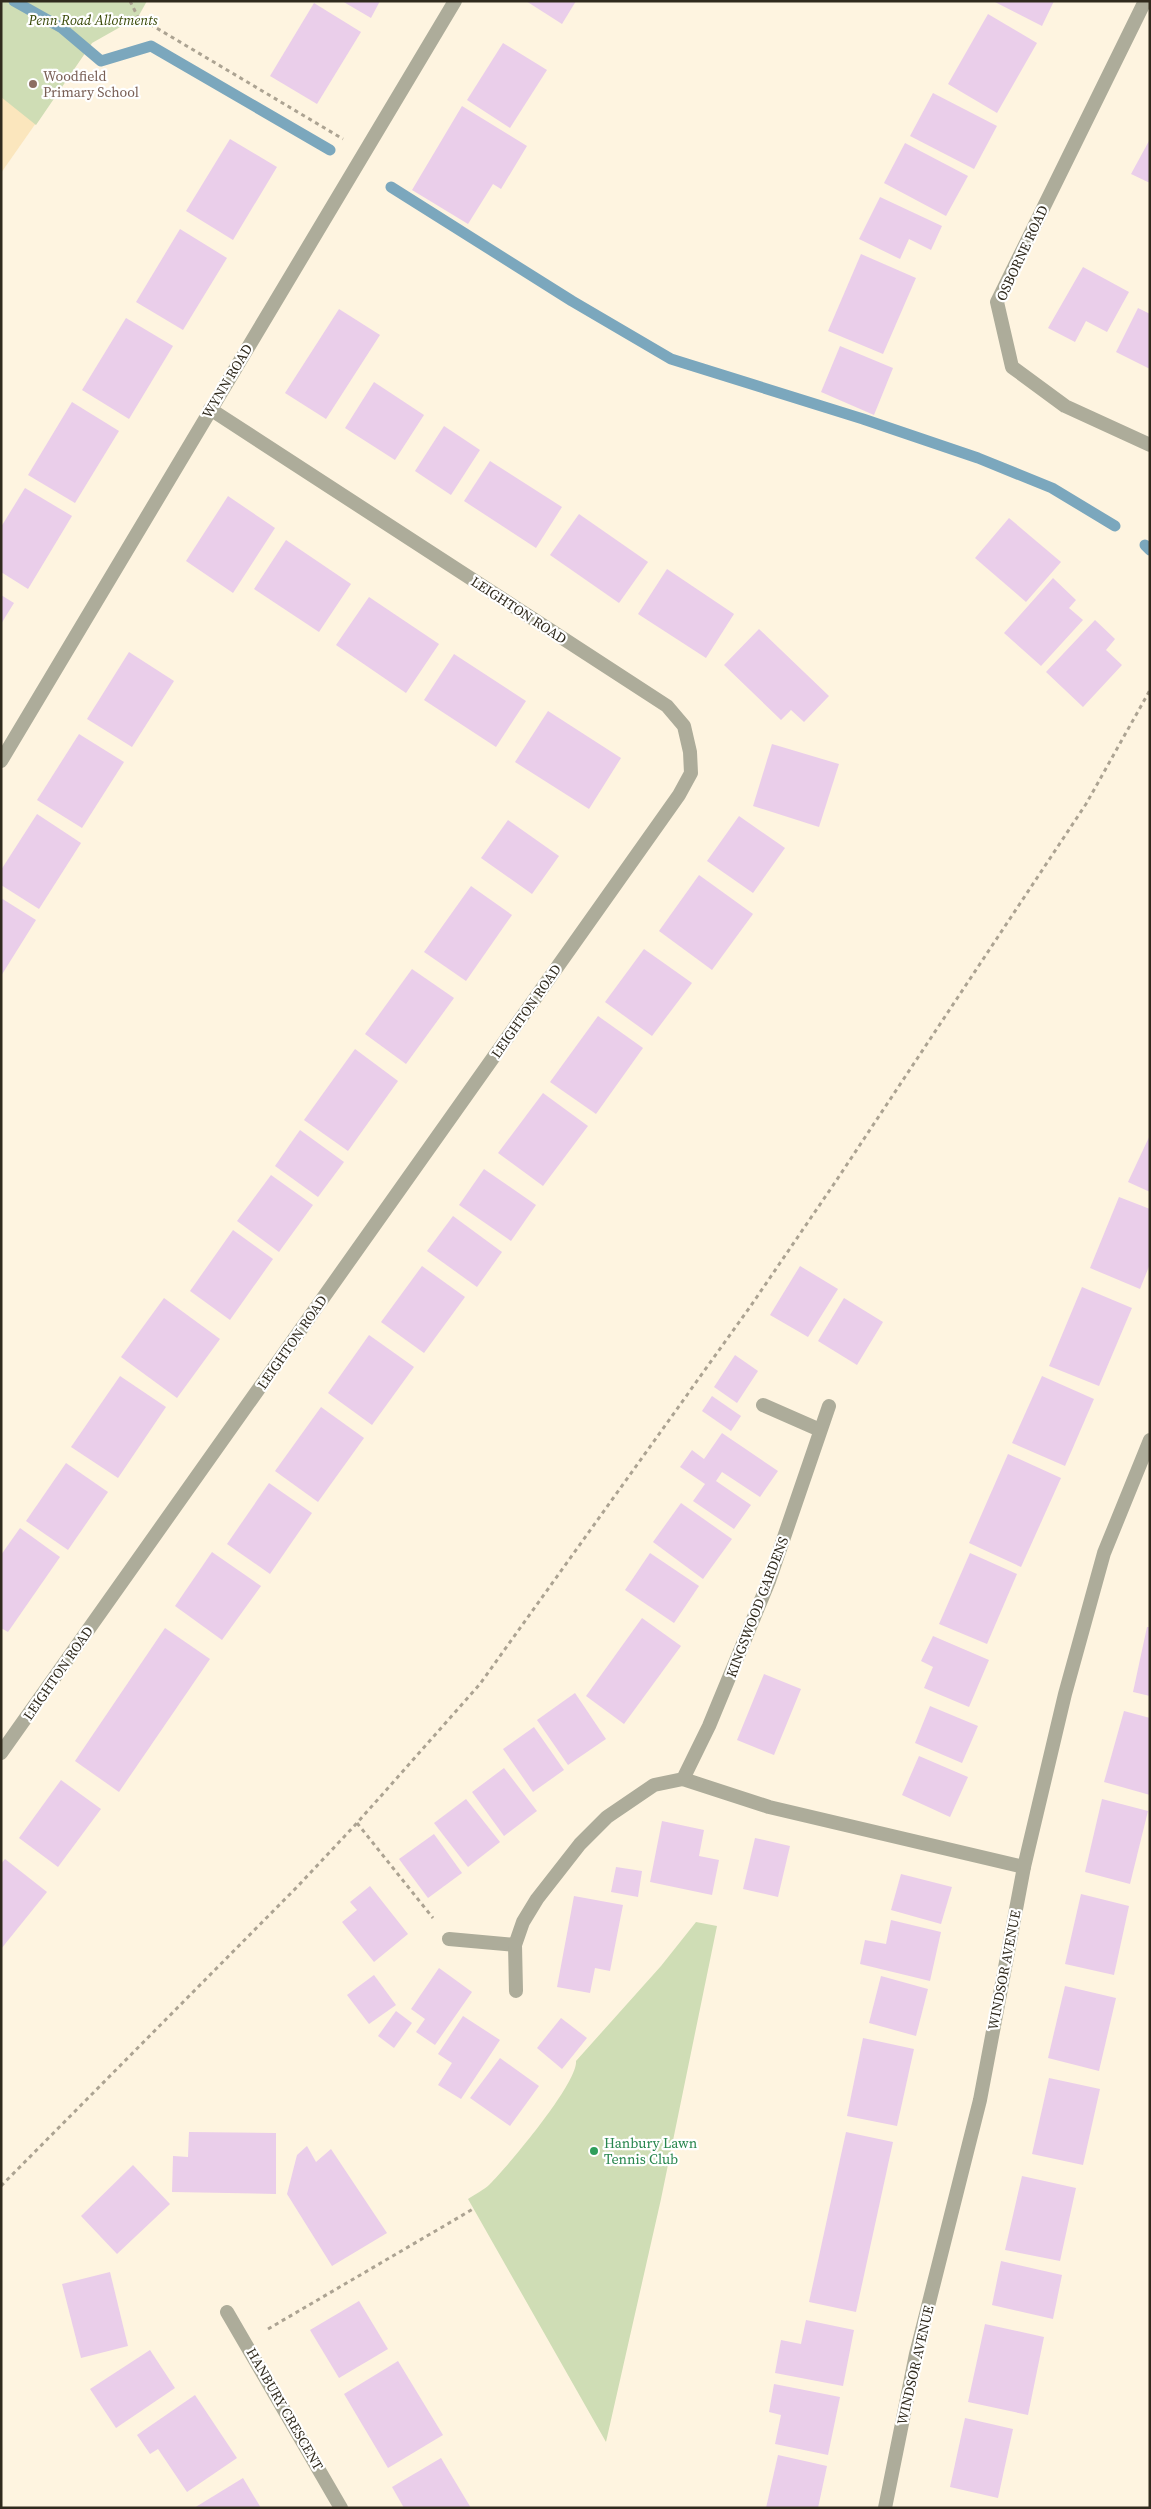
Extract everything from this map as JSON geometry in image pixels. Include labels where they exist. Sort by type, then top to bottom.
[{"type":"street","name":"WYNN ROAD","points":[[1,761],[455,1]]},
{"type":"street","name":"OSBORNE ROAD","points":[[1145,1],[996,302],[1012,367],[1065,406],[1150,445]]},
{"type":"street","name":"LEIGHTON ROAD","points":[[1,1753],[673,803],[691,773],[690,752],[684,726],[667,706],[210,409]]},
{"type":"street","points":[[763,1405],[820,1430]]},
{"type":"street","name":"KINGSWOOD GARDENS","points":[[683,1779],[709,1726],[769,1582],[829,1406]]},
{"type":"street","name":"WINDSOR AVENUE","points":[[884,2508],[916,2354],[980,2100],[1024,1867],[1065,1694],[1104,1553],[1150,1440]]},
{"type":"street","points":[[516,1991],[515,1945],[523,1922],[537,1899],[580,1844],[607,1817],[654,1785],[683,1779],[769,1807],[1024,1867]]},
{"type":"street","points":[[450,1939],[515,1945]]},
{"type":"street","name":"HANBURY CRESCENT","points":[[228,2312],[341,2508]]},
{"type":"path","points":[[130,1],[138,17],[365,152]]},
{"type":"path","points":[[1,2186],[357,1823],[480,1684],[750,1307],[1086,804],[1150,690]]},
{"type":"path","points":[[357,1823],[450,1939]]},
{"type":"path","points":[[246,2342],[473,2209]]},
{"type":"shaded area","name":"Woodfield Primary School","points":[[1,1],[92,43],[1,173]]},
{"type":"green space","name":"Woodfield Primary School","points":[[1,1],[147,1],[138,17],[92,43],[36,125],[1,97]]},
{"type":"green space","name":"Hanbury Lawn Tennis Club","points":[[696,1922],[717,1926],[661,2199],[606,2442],[468,2199],[490,2184],[526,2143],[566,2087],[574,2072],[576,2061],[661,1966]]},
{"type":"building","points":[[342,1],[380,1],[371,18]]},
{"type":"building","points":[[526,1],[576,1],[562,24]]},
{"type":"building","points":[[993,1],[1054,1],[1042,26]]},
{"type":"building","points":[[314,3],[361,32],[317,104],[270,76]]},
{"type":"building","points":[[988,14],[1037,43],[997,113],[948,84]]},
{"type":"building","points":[[503,43],[547,70],[510,128],[467,100]]},
{"type":"building","points":[[933,93],[997,126],[974,169],[910,136]]},
{"type":"building","points":[[462,106],[527,146],[501,189],[493,184],[468,224],[412,190]]},
{"type":"building","points":[[230,139],[277,167],[233,240],[186,211]]},
{"type":"building","points":[[1150,139],[1150,183],[1131,174]]},
{"type":"building","points":[[905,143],[968,176],[946,216],[884,183]]},
{"type":"building","points":[[880,197],[942,226],[931,250],[909,239],[900,259],[859,239]]},
{"type":"building","points":[[180,229],[227,258],[183,330],[136,302]]},
{"type":"building","points":[[861,254],[916,278],[883,354],[828,331]]},
{"type":"building","points":[[1083,267],[1129,292],[1107,332],[1086,321],[1075,342],[1048,328]]},
{"type":"building","points":[[1138,308],[1150,314],[1150,369],[1116,352]]},
{"type":"building","points":[[339,309],[380,335],[326,419],[285,393]]},
{"type":"building","points":[[126,318],[173,346],[129,419],[82,390]]},
{"type":"building","points":[[840,346],[893,368],[874,415],[821,392]]},
{"type":"building","points":[[374,382],[424,415],[395,460],[345,428]]},
{"type":"building","points":[[72,402],[119,431],[75,503],[28,475]]},
{"type":"building","points":[[444,426],[480,450],[451,495],[415,471]]},
{"type":"building","points":[[490,461],[562,507],[536,548],[464,501]]},
{"type":"building","points":[[25,488],[72,516],[28,589],[1,572],[1,527]]},
{"type":"building","points":[[228,496],[275,528],[233,593],[186,561]]},
{"type":"building","points":[[579,514],[648,562],[619,603],[550,555]]},
{"type":"building","points":[[1009,518],[1061,562],[1026,602],[975,558]]},
{"type":"building","points":[[286,540],[351,584],[319,632],[254,589]]},
{"type":"building","points":[[667,569],[734,614],[706,658],[638,614]]},
{"type":"building","points":[[1053,578],[1076,600],[1069,608],[1083,620],[1041,666],[1004,633]]},
{"type":"building","points":[[1,595],[14,603],[1,624]]},
{"type":"building","points":[[369,597],[439,644],[406,693],[336,645]]},
{"type":"building","points":[[1095,620],[1115,639],[1106,650],[1122,665],[1083,707],[1046,672]]},
{"type":"building","points":[[759,629],[829,696],[804,722],[791,710],[781,720],[724,665]]},
{"type":"building","points":[[129,652],[174,681],[132,747],[87,719]]},
{"type":"building","points":[[454,654],[526,701],[496,747],[424,700]]},
{"type":"building","points":[[548,711],[621,758],[589,809],[515,762]]},
{"type":"building","points":[[79,734],[124,762],[82,828],[37,800]]},
{"type":"building","points":[[772,744],[839,764],[819,827],[753,806]]},
{"type":"building","points":[[37,814],[81,843],[39,909],[1,885],[1,870]]},
{"type":"building","points":[[739,816],[785,848],[753,893],[707,861]]},
{"type":"building","points":[[508,820],[559,856],[532,894],[481,858]]},
{"type":"building","points":[[699,875],[753,914],[712,970],[659,931]]},
{"type":"building","points":[[471,886],[512,915],[466,981],[424,952]]},
{"type":"building","points":[[1,898],[36,920],[1,976]]},
{"type":"building","points":[[644,949],[692,983],[652,1036],[605,1002]]},
{"type":"building","points":[[412,969],[454,998],[406,1064],[365,1034]]},
{"type":"building","points":[[598,1016],[643,1048],[596,1114],[550,1082]]},
{"type":"building","points":[[355,1049],[398,1081],[348,1151],[304,1120]]},
{"type":"building","points":[[543,1093],[588,1126],[543,1186],[498,1153]]},
{"type":"building","points":[[300,1130],[344,1162],[318,1197],[275,1166]]},
{"type":"building","points":[[1150,1135],[1150,1192],[1128,1182]]},
{"type":"building","points":[[484,1169],[536,1205],[511,1241],[459,1205]]},
{"type":"building","points":[[271,1175],[313,1205],[279,1252],[237,1221]]},
{"type":"building","points":[[1119,1197],[1150,1209],[1150,1264],[1140,1289],[1090,1268]]},
{"type":"building","points":[[453,1216],[502,1252],[477,1287],[427,1251]]},
{"type":"building","points":[[233,1230],[273,1259],[230,1320],[190,1291]]},
{"type":"building","points":[[422,1266],[465,1297],[424,1353],[381,1322]]},
{"type":"building","points":[[800,1266],[838,1289],[808,1337],[770,1315]]},
{"type":"building","points":[[1082,1287],[1132,1308],[1099,1386],[1049,1366]]},
{"type":"building","points":[[164,1298],[220,1339],[177,1398],[121,1357]]},
{"type":"building","points":[[844,1298],[883,1322],[857,1365],[818,1341]]},
{"type":"building","points":[[369,1335],[414,1367],[372,1425],[328,1393]]},
{"type":"building","points":[[735,1355],[758,1371],[737,1403],[714,1387]]},
{"type":"building","points":[[120,1376],[166,1407],[118,1478],[71,1447]]},
{"type":"building","points":[[1042,1376],[1094,1399],[1065,1466],[1012,1443]]},
{"type":"building","points":[[712,1396],[741,1416],[731,1431],[702,1411]]},
{"type":"building","points":[[321,1407],[364,1438],[318,1502],[275,1471]]},
{"type":"building","points":[[722,1433],[778,1471],[760,1497],[722,1472],[716,1481],[751,1505],[734,1529],[693,1501],[705,1484],[680,1467],[692,1450],[704,1459]]},
{"type":"building","points":[[1008,1454],[1061,1478],[1021,1567],[969,1543]]},
{"type":"building","points":[[66,1463],[108,1492],[68,1550],[26,1521]]},
{"type":"building","points":[[269,1483],[312,1513],[270,1574],[227,1544]]},
{"type":"building","points":[[681,1503],[732,1539],[703,1579],[653,1542]]},
{"type":"building","points":[[20,1528],[60,1557],[8,1632],[1,1628],[1,1555]]},
{"type":"building","points":[[212,1552],[261,1586],[222,1640],[175,1606]]},
{"type":"building","points":[[650,1553],[699,1586],[674,1623],[625,1590]]},
{"type":"building","points":[[970,1553],[1017,1574],[987,1644],[939,1624]]},
{"type":"building","points":[[642,1618],[681,1646],[624,1724],[586,1696]]},
{"type":"building","points":[[1147,1627],[1150,1627],[1150,1696],[1133,1692]]},
{"type":"building","points":[[165,1628],[210,1659],[119,1792],[75,1761]]},
{"type":"building","points":[[933,1636],[989,1660],[969,1707],[924,1688],[933,1667],[921,1661]]},
{"type":"building","points":[[764,1674],[801,1689],[774,1755],[737,1740]]},
{"type":"building","points":[[575,1693],[606,1739],[568,1765],[537,1720]]},
{"type":"building","points":[[930,1706],[978,1726],[962,1763],[915,1743]]},
{"type":"building","points":[[1124,1711],[1150,1718],[1150,1795],[1104,1782]]},
{"type":"building","points":[[534,1727],[564,1770],[533,1792],[503,1749]]},
{"type":"building","points":[[919,1756],[968,1777],[950,1817],[902,1795]]},
{"type":"building","points":[[504,1768],[537,1811],[504,1836],[472,1792]]},
{"type":"building","points":[[61,1780],[101,1809],[58,1867],[19,1838]]},
{"type":"building","points":[[466,1799],[500,1842],[468,1867],[434,1823]]},
{"type":"building","points":[[1102,1799],[1148,1811],[1130,1884],[1085,1872]]},
{"type":"building","points":[[662,1821],[704,1830],[699,1856],[719,1860],[712,1895],[650,1882]]},
{"type":"building","points":[[434,1834],[462,1873],[428,1898],[399,1859]]},
{"type":"building","points":[[755,1838],[790,1846],[778,1897],[743,1889]]},
{"type":"building","points":[[5,1859],[47,1892],[1,1949],[1,1864]]},
{"type":"building","points":[[616,1867],[642,1871],[638,1897],[611,1892]]},
{"type":"building","points":[[901,1874],[952,1887],[941,1924],[891,1910]]},
{"type":"building","points":[[370,1886],[408,1934],[374,1962],[342,1922],[357,1910],[350,1902]]},
{"type":"building","points":[[1081,1894],[1129,1906],[1114,1975],[1065,1964]]},
{"type":"building","points":[[574,1896],[623,1905],[610,1971],[595,1968],[590,1993],[557,1987]]},
{"type":"building","points":[[891,1920],[941,1932],[930,1981],[860,1964],[865,1940],[886,1944]]},
{"type":"building","points":[[439,1968],[472,1992],[435,2045],[416,2032],[425,2019],[411,2009]]},
{"type":"building","points":[[374,1975],[396,2005],[369,2024],[347,1995]]},
{"type":"building","points":[[881,1976],[928,1989],[916,2036],[869,2023]]},
{"type":"building","points":[[1065,1986],[1116,1998],[1099,2071],[1048,2058]]},
{"type":"building","points":[[396,2011],[412,2023],[394,2048],[378,2036]]},
{"type":"building","points":[[463,2016],[500,2040],[461,2099],[438,2085],[452,2063],[438,2054]]},
{"type":"building","points":[[561,2018],[587,2038],[562,2069],[537,2048]]},
{"type":"building","points":[[863,2038],[914,2049],[897,2126],[847,2116]]},
{"type":"building","points":[[500,2058],[539,2086],[510,2126],[470,2098]]},
{"type":"building","points":[[1049,2078],[1100,2089],[1083,2165],[1032,2154]]},
{"type":"building","points":[[189,2132],[276,2133],[276,2194],[172,2192],[173,2156],[188,2157]]},
{"type":"building","points":[[846,2132],[893,2142],[856,2312],[809,2302]]},
{"type":"building","points":[[307,2146],[316,2162],[331,2149],[387,2233],[332,2266],[287,2194],[297,2155]]},
{"type":"building","points":[[133,2165],[170,2204],[117,2254],[81,2216]]},
{"type":"building","points":[[1022,2176],[1076,2188],[1060,2261],[1005,2250]]},
{"type":"building","points":[[1001,2261],[1062,2275],[1053,2319],[992,2305]]},
{"type":"building","points":[[110,2272],[128,2346],[81,2358],[62,2284]]},
{"type":"building","points":[[359,2301],[388,2349],[339,2378],[310,2330]]},
{"type":"building","points":[[806,2320],[854,2330],[843,2386],[775,2373],[781,2340],[801,2344]]},
{"type":"building","points":[[985,2324],[1044,2337],[1028,2415],[968,2402]]},
{"type":"building","points":[[150,2350],[175,2388],[116,2428],[90,2389]]},
{"type":"building","points":[[398,2361],[443,2435],[388,2468],[344,2394]]},
{"type":"building","points":[[774,2384],[840,2397],[828,2455],[775,2444],[781,2415],[769,2412]]},
{"type":"building","points":[[195,2395],[237,2458],[187,2492],[158,2449],[150,2454],[137,2435]]},
{"type":"building","points":[[965,2418],[1013,2429],[998,2498],[950,2487]]},
{"type":"building","points":[[778,2455],[827,2466],[818,2508],[766,2508]]},
{"type":"building","points":[[441,2458],[471,2508],[404,2508],[392,2487]]},
{"type":"building","points":[[243,2478],[261,2508],[194,2508]]},
{"type":"waterway","points":[[14,1],[62,28],[101,61],[151,46],[330,150]]},
{"type":"waterway","points":[[391,187],[572,301],[671,359],[863,419],[978,458],[1052,488],[1115,526]]},
{"type":"waterway","points":[[1145,545],[1150,550]]},
{"type":"place","name":"Woodfield Primary School","points":[[33,84]]},
{"type":"place","name":"Hanbury Lawn Tennis Club","points":[[594,2151]]},
{"type":"park label","name":"Penn Road Allotments","points":[[93,20]]}]
